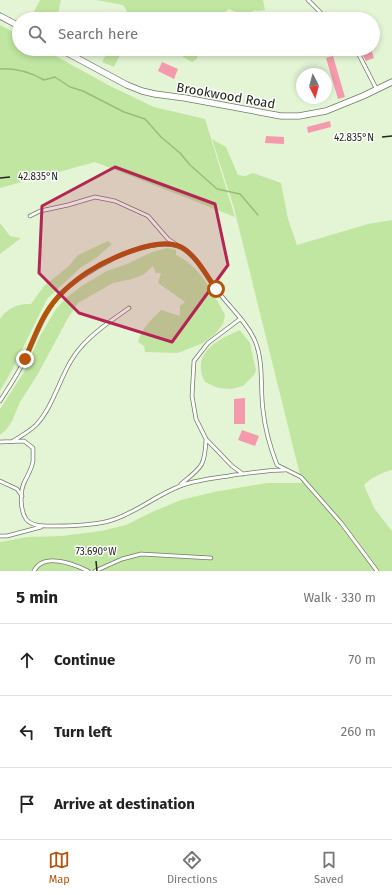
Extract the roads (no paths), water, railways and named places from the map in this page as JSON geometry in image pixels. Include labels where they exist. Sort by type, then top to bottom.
[{"type":"street","points":[[0,16],[12,22]]},
{"type":"street","name":"Brookwood Road","points":[[73,56],[127,85],[142,91],[281,116],[299,116],[326,111],[377,90],[392,82]]},
{"type":"lane","points":[[308,0],[320,12]]},
{"type":"lane","points":[[360,56],[377,90]]},
{"type":"lane","points":[[30,216],[40,211],[95,197],[115,201],[148,216],[168,238],[194,258],[255,341],[258,352],[263,409],[269,444],[277,465],[301,477],[342,524],[377,571]]},
{"type":"lane","points":[[0,401],[12,384],[47,313],[57,298],[70,285],[92,270],[126,253],[165,243],[181,247]]},
{"type":"lane","points":[[12,442],[36,424],[48,408],[64,375],[80,348],[112,319],[129,308]]},
{"type":"lane","points":[[240,320],[208,343],[194,361],[192,396],[196,419],[206,439],[227,462],[243,474]]},
{"type":"lane","points":[[178,486],[202,466],[206,456],[206,439]]},
{"type":"lane","points":[[0,442],[24,441],[33,448],[33,460],[29,474],[23,484],[22,506],[26,518],[32,523],[43,526],[64,526],[109,521],[124,515],[178,486],[205,479],[262,470],[286,470]]},
{"type":"lane","points":[[0,481],[17,488],[22,496]]},
{"type":"lane","points":[[0,536],[7,536],[43,526]]},
{"type":"lane","points":[[95,571],[122,559],[141,554],[211,558]]},
{"type":"lane","points":[[34,571],[37,566],[42,563],[54,561],[88,571]]},
{"type":"waterway","points":[[0,69],[23,71],[44,80],[55,77],[70,87],[83,91],[124,112],[145,119],[161,137],[180,153],[190,165],[217,189],[240,194],[258,215]]}]
